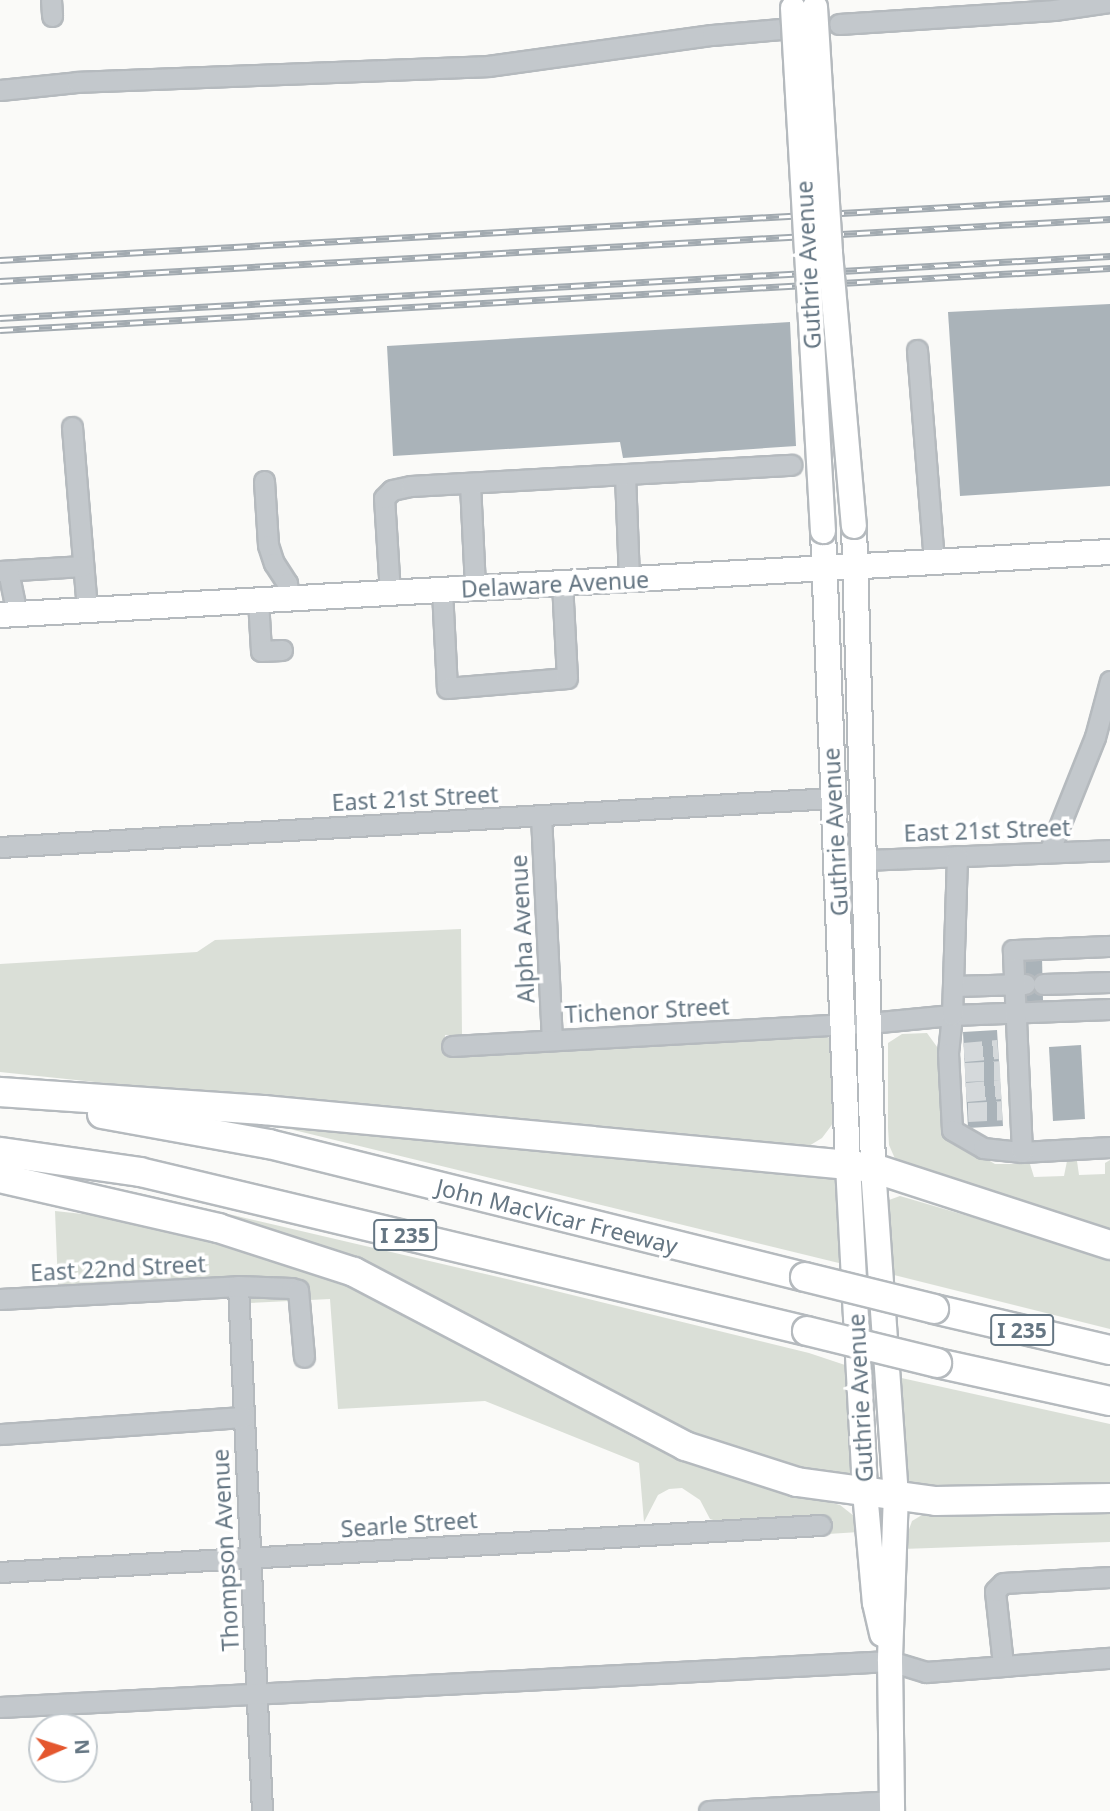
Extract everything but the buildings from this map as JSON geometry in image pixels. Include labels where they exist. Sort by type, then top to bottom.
[{"type":"highway","points":[[0,1094],[263,1110],[860,1166],[1110,1245]]},
{"type":"highway","name":"John MacVicar Freeway","points":[[0,1094],[269,1144],[1110,1350]]},
{"type":"highway","name":"I 235","points":[[0,1152],[140,1172],[937,1363],[1110,1401]]},
{"type":"highway","points":[[0,1178],[218,1228],[354,1272],[685,1446],[797,1482],[936,1501],[1110,1498]]},
{"type":"main road","name":"Guthrie Avenue","points":[[799,9],[830,253],[854,526],[866,860],[857,1023],[865,1492],[875,1603],[890,1661]]},
{"type":"main road","name":"Guthrie Avenue","points":[[799,9],[833,799],[857,1023]]},
{"type":"main road","name":"Delaware Avenue","points":[[8,615],[1110,552]]},
{"type":"main road","name":"Guthrie Avenue","points":[[860,1166],[896,1494],[890,1661],[891,1806]]},
{"type":"street","points":[[839,24],[1054,10],[1110,2]]},
{"type":"street","points":[[0,90],[77,82],[488,66],[712,35],[799,9]]},
{"type":"street","points":[[917,350],[934,562]]},
{"type":"street","points":[[72,427],[88,610]]},
{"type":"street","points":[[390,593],[384,498],[392,490],[411,486],[791,465]]},
{"type":"street","points":[[625,475],[629,579]]},
{"type":"street","points":[[264,481],[268,545],[286,583],[289,599]]},
{"type":"street","points":[[470,484],[475,588]]},
{"type":"street","points":[[8,615],[4,571],[83,566]]},
{"type":"street","points":[[442,590],[447,688],[567,678],[562,583]]},
{"type":"street","points":[[258,600],[261,651],[282,650]]},
{"type":"street","points":[[1049,852],[1095,737],[1110,681]]},
{"type":"street","name":"East 21st Street","points":[[0,847],[833,799]]},
{"type":"street","name":"Alpha Avenue","points":[[541,816],[552,1040]]},
{"type":"street","name":"East 21st Street","points":[[866,860],[1110,849]]},
{"type":"street","points":[[957,856],[952,1015],[958,1093],[952,1130],[982,1148],[1022,1152],[1110,1147]]},
{"type":"street","points":[[1022,1152],[1011,1109],[1008,1048],[1016,1014],[1028,984],[1013,950],[1110,946]]},
{"type":"street","points":[[954,986],[1110,982]]},
{"type":"street","name":"Tichenor Street","points":[[452,1046],[857,1023],[952,1015],[1110,1009]]},
{"type":"street","name":"East 22nd Street","points":[[0,1298],[269,1285],[298,1290],[304,1357]]},
{"type":"street","name":"Thompson Avenue","points":[[238,1286],[262,1811]]},
{"type":"street","points":[[0,1434],[243,1417]]},
{"type":"street","name":"Searle Street","points":[[0,1572],[821,1524]]},
{"type":"street","points":[[1003,1664],[995,1591],[1003,1583],[1110,1577]]},
{"type":"street","points":[[0,1707],[890,1661],[926,1672],[1003,1664],[1110,1658]]},
{"type":"street","points":[[709,1811],[891,1806]]},
{"type":"shaded area","points":[[461,929],[462,1035],[445,1035],[446,1057],[505,1050],[823,1034],[833,1041],[838,1113],[822,1138],[799,1152],[587,1134],[0,1072],[0,964],[197,952],[215,940]]},
{"type":"shaded area","points":[[927,1033],[940,1051],[942,1125],[946,1136],[995,1164],[1030,1164],[1034,1177],[1064,1176],[1067,1161],[1077,1161],[1079,1175],[1105,1174],[1105,1163],[1110,1160],[1110,1236],[896,1161],[889,1145],[888,1043],[902,1034]]},
{"type":"shaded area","points":[[261,1122],[834,1178],[843,1181],[847,1265]]},
{"type":"shaded area","points":[[139,1193],[515,1281],[809,1353],[848,1366],[853,1476],[823,1475],[702,1442],[570,1378],[139,1196]]},
{"type":"shaded area","points":[[900,1196],[1110,1258],[1110,1329],[894,1275],[889,1200]]},
{"type":"shaded area","points":[[55,1211],[129,1219],[224,1243],[340,1280],[636,1439],[728,1476],[840,1505],[854,1516],[859,1532],[828,1534],[826,1518],[723,1523],[710,1519],[700,1500],[682,1488],[669,1489],[658,1495],[644,1522],[639,1463],[485,1401],[338,1409],[330,1299],[249,1303],[248,1276],[58,1285]]},
{"type":"shaded area","points":[[897,1377],[1110,1424],[1110,1489],[960,1493],[911,1483],[902,1475]]},
{"type":"shaded area","points":[[1110,1510],[1110,1542],[902,1549],[912,1521],[922,1515]]},
{"type":"tunnel","points":[[964,1052],[998,1049]]},
{"type":"tunnel","points":[[965,1072],[1000,1070]]},
{"type":"tunnel","points":[[966,1092],[1001,1089]]},
{"type":"tunnel","points":[[968,1112],[1002,1110]]},
{"type":"railway","points":[[0,260],[1110,198]]},
{"type":"railway","points":[[0,281],[1110,219]]},
{"type":"railway","points":[[0,318],[1110,256]]},
{"type":"railway","points":[[0,330],[1110,268]]}]
